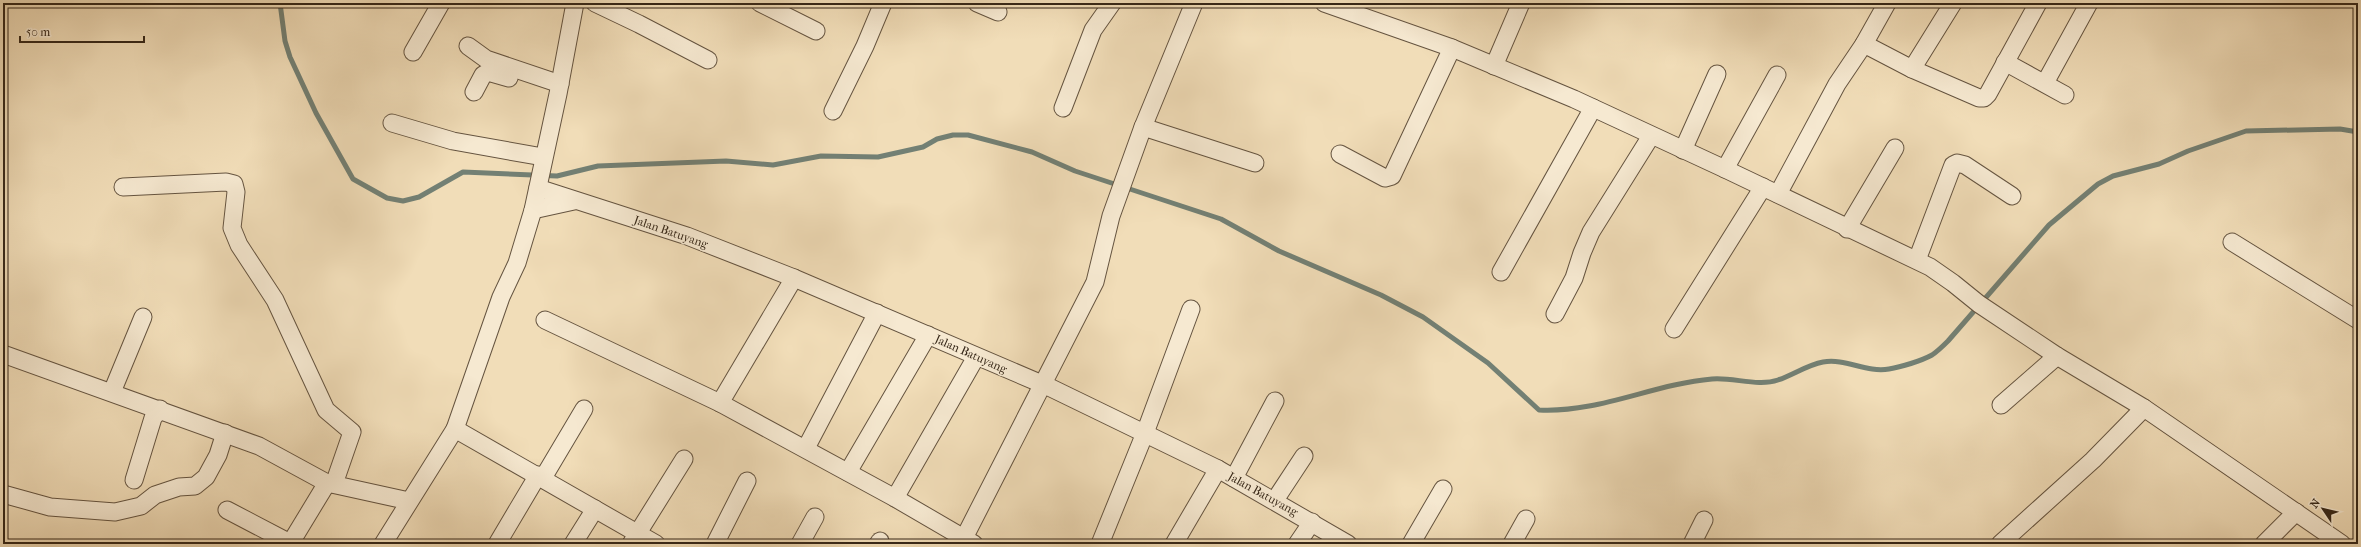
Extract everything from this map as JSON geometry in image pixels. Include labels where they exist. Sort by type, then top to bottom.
[{"type":"street","points":[[413,52],[441,3]]},
{"type":"street","points":[[384,544],[409,501],[455,429],[501,297],[517,263],[533,210],[559,89],[575,3]]},
{"type":"street","points":[[595,3],[708,60]]},
{"type":"street","points":[[760,3],[816,31]]},
{"type":"street","points":[[833,111],[866,46],[883,3]]},
{"type":"street","points":[[977,3],[998,12]]},
{"type":"street","points":[[1063,108],[1093,30],[1112,3]]},
{"type":"street","points":[[545,320],[720,403],[806,448],[895,498],[967,542],[1095,282],[1101,265],[1106,233],[1117,200],[1143,127],[1194,3]]},
{"type":"street","points":[[1324,3],[1452,48],[1593,108],[1917,260],[1953,283],[1979,304],[2058,356],[2144,408],[2342,544]]},
{"type":"street","points":[[1494,66],[1522,3]]},
{"type":"street","points":[[1674,329],[1771,191],[1837,84],[1864,44],[1887,3]]},
{"type":"street","points":[[1912,69],[1953,3]]},
{"type":"street","points":[[1864,44],[1912,69],[1979,98],[1984,98],[1988,94],[2038,3]]},
{"type":"street","points":[[2045,83],[2089,3]]},
{"type":"street","points":[[468,46],[486,59],[559,89]]},
{"type":"street","points":[[1340,154],[1384,178],[1392,176],[1452,48]]},
{"type":"street","points":[[2005,62],[2065,95]]},
{"type":"street","points":[[474,92],[484,75],[488,72],[559,89]]},
{"type":"street","points":[[1683,150],[1717,74]]},
{"type":"street","points":[[1725,169],[1777,75]]},
{"type":"street","points":[[1501,272],[1593,108]]},
{"type":"street","points":[[392,122],[453,141],[543,159]]},
{"type":"street","points":[[1143,127],[1254,163]]},
{"type":"street","points":[[1555,314],[1574,278],[1591,232],[1652,136]]},
{"type":"street","points":[[1847,228],[1895,148]]},
{"type":"street","points":[[1917,260],[1953,165],[1957,163],[1965,164],[2012,196]]},
{"type":"street","points":[[123,187],[231,182],[234,184],[236,192],[232,228],[239,245],[275,300],[326,410],[352,432],[330,483],[290,544],[227,510]]},
{"type":"street","name":"Jalan Batuyang","points":[[538,185],[578,201],[687,236],[794,278],[1043,385],[1218,469],[1275,500],[1348,544]]},
{"type":"street","name":"Jalan Batuyang","points":[[533,210],[561,203],[578,201]]},
{"type":"street","points":[[2232,242],[2358,320]]},
{"type":"street","points":[[720,403],[794,278]]},
{"type":"street","points":[[1100,544],[1145,433],[1191,309]]},
{"type":"street","points":[[806,448],[877,313]]},
{"type":"street","points":[[112,392],[143,317]]},
{"type":"street","points":[[848,472],[928,335]]},
{"type":"street","points":[[3,354],[160,409],[259,446],[330,483],[409,501]]},
{"type":"street","points":[[2001,405],[2058,356]]},
{"type":"street","points":[[895,498],[976,357]]},
{"type":"street","points":[[1234,478],[1275,401]]},
{"type":"street","points":[[2000,544],[2093,460],[2144,408]]},
{"type":"street","points":[[134,480],[152,418],[160,409]]},
{"type":"street","points":[[497,544],[584,409]]},
{"type":"street","points":[[455,429],[540,476],[595,509],[635,539],[656,544]]},
{"type":"street","points":[[3,494],[50,507],[115,512],[141,506],[155,495],[179,487],[195,486],[206,477],[218,455],[225,433]]},
{"type":"street","points":[[1275,500],[1304,456]]},
{"type":"street","points":[[635,539],[684,459]]},
{"type":"street","points":[[1174,544],[1218,469]]},
{"type":"street","points":[[715,544],[747,481]]},
{"type":"street","points":[[1411,544],[1443,489]]},
{"type":"street","points":[[573,544],[595,509]]},
{"type":"street","points":[[2264,544],[2296,512]]},
{"type":"street","points":[[800,544],[815,517]]},
{"type":"street","points":[[1512,544],[1526,519]]},
{"type":"street","points":[[1692,544],[1704,520]]},
{"type":"street","points":[[1297,544],[1312,522]]},
{"type":"waterway","points":[[280,3],[285,41],[290,57],[316,113],[353,179],[387,198],[403,201],[419,197],[463,172],[557,176],[598,166],[726,161],[773,165],[821,156],[878,157],[923,147],[937,139],[953,135],[968,135],[1032,152],[1075,171],[1221,219],[1279,251],[1381,295],[1423,317],[1488,363],[1539,410],[1561,410],[1583,407],[1605,403],[1669,386],[1712,379],[1728,379],[1762,383],[1770,382],[1784,378],[1811,365],[1823,362],[1840,362],[1881,370],[1917,362],[1932,355],[1948,341],[2049,225],[2098,184],[2113,176],[2159,164],[2188,151],[2246,131],[2340,129],[2358,132]]}]
